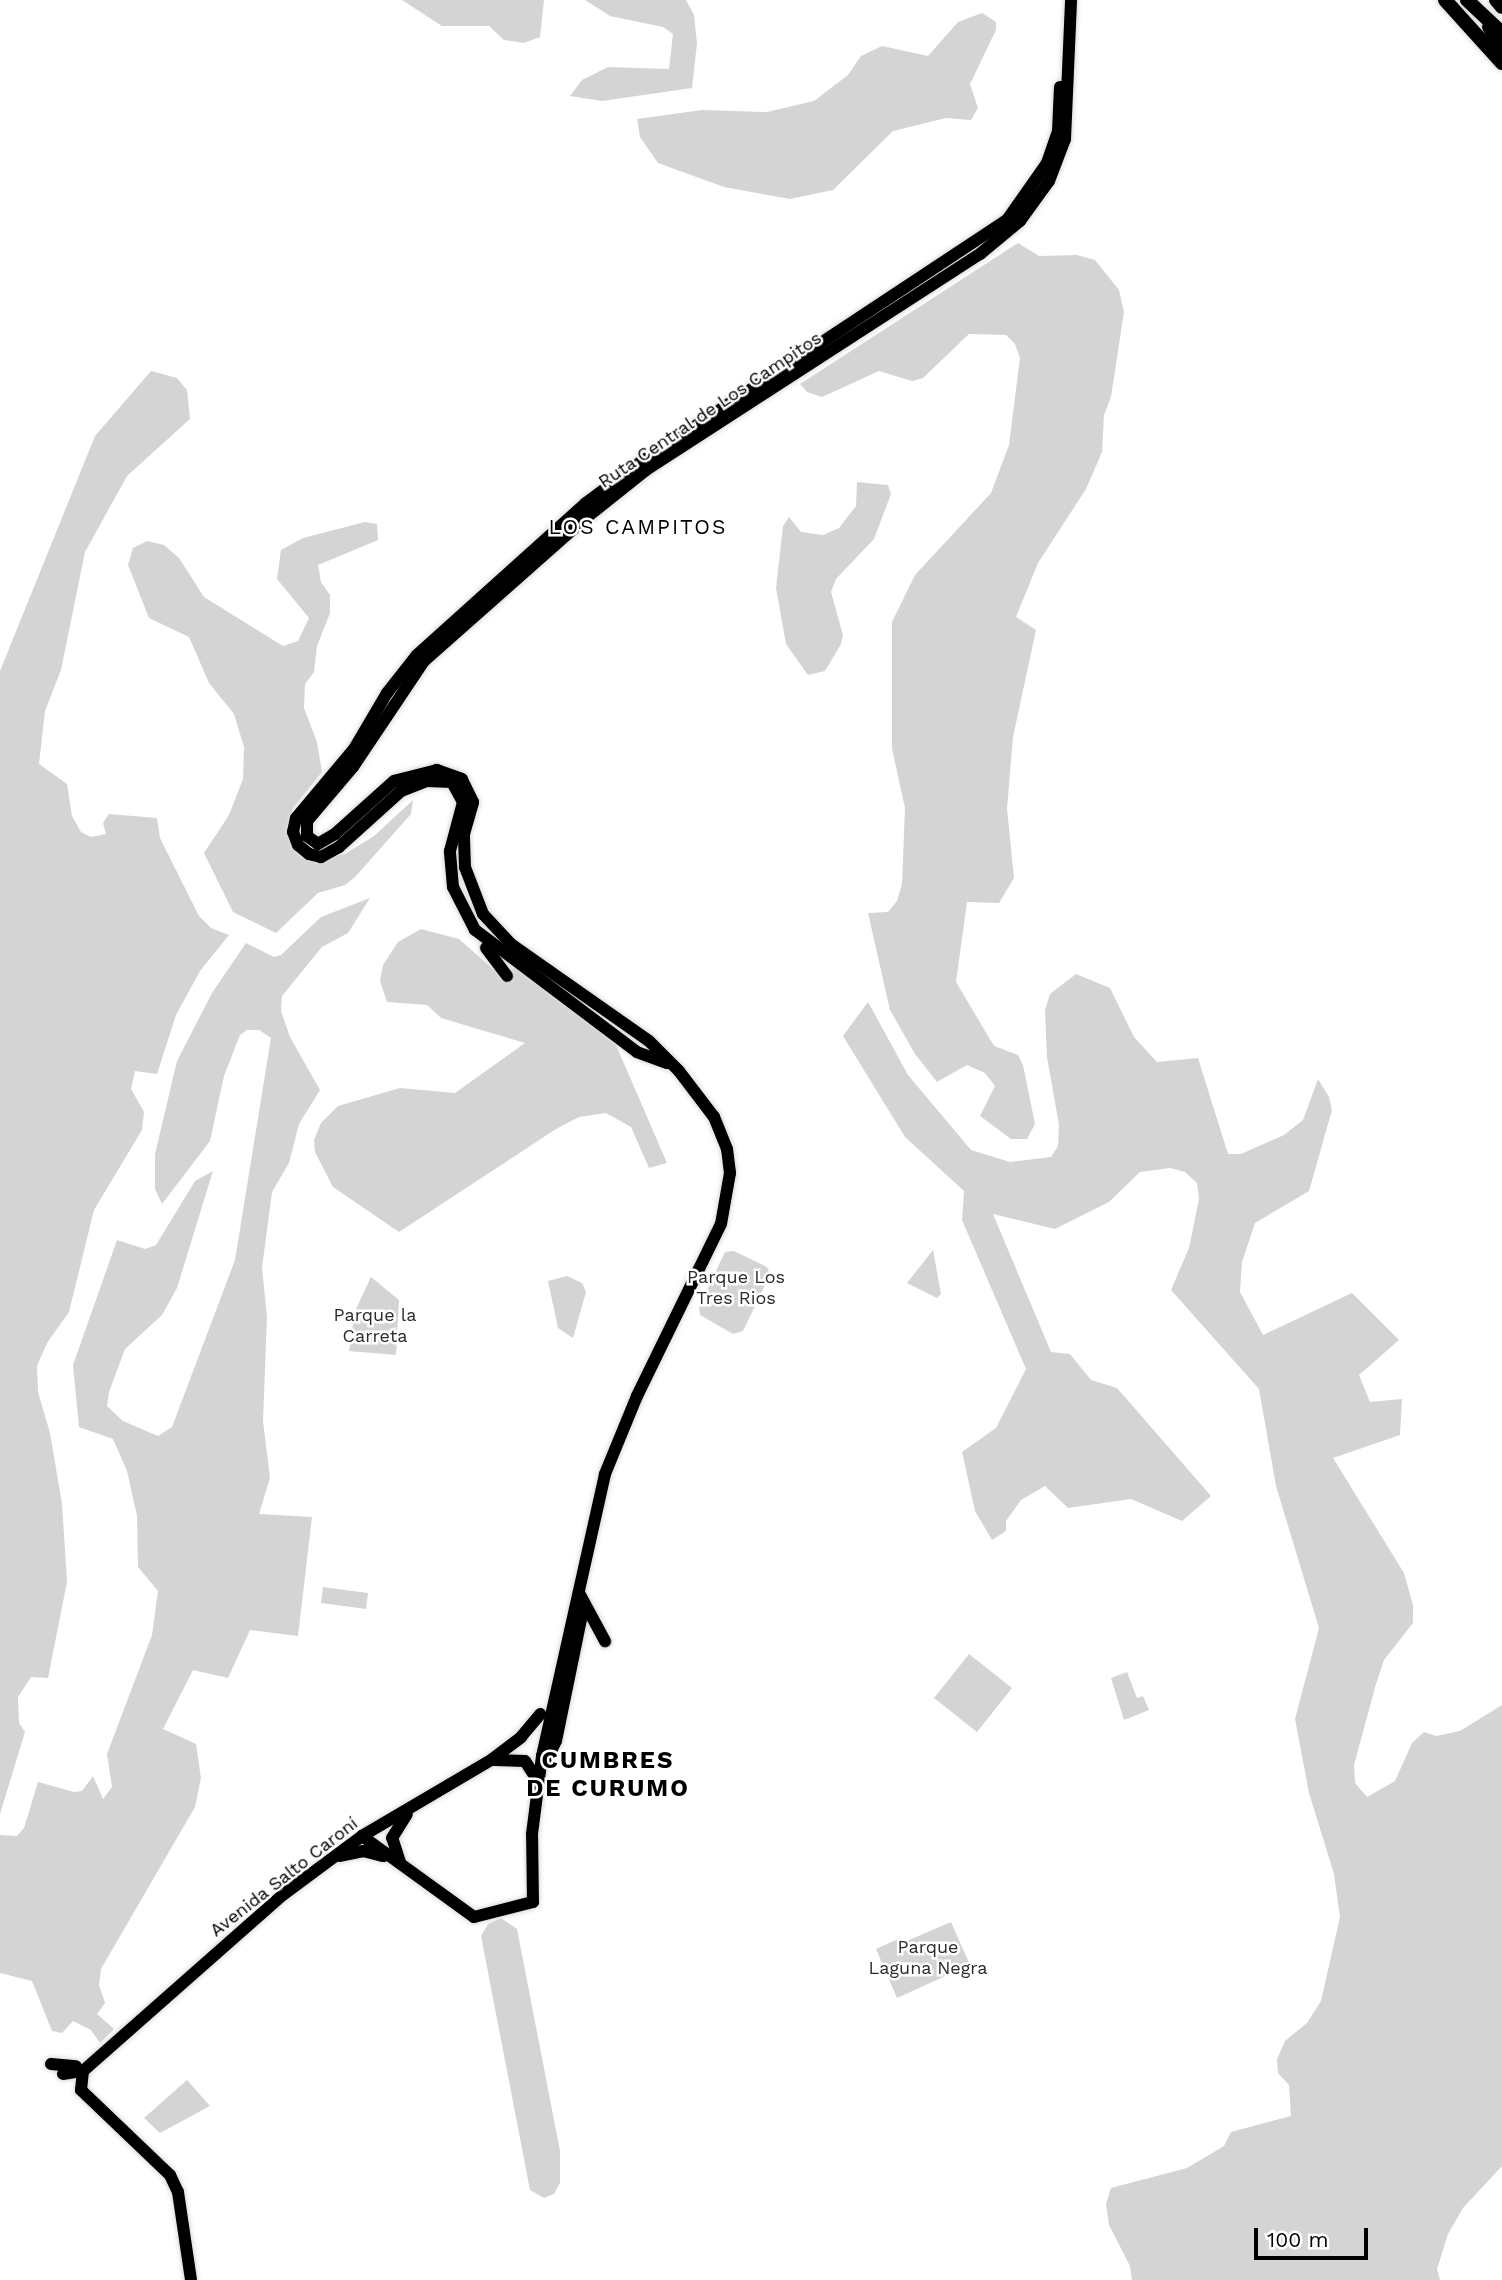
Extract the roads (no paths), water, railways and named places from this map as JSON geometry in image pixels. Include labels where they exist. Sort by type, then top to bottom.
[{"type":"highway","points":[[1445,0],[1502,63]]},
{"type":"highway","points":[[1467,0],[1502,33]]},
{"type":"highway","points":[[1496,0],[1502,7]]},
{"type":"highway","points":[[1486,19],[1490,33],[1502,46]]},
{"type":"main road","name":"Ruta Central de Los Campitos","points":[[671,1064],[638,1052],[475,930],[453,887],[450,851],[463,802],[452,782],[427,780],[401,791],[339,847],[321,857],[309,854],[298,845],[293,832],[296,818],[354,749],[387,693],[417,654],[586,503],[642,462],[988,236],[1017,210],[1047,163],[1058,131],[1063,0]]},
{"type":"main road","name":"Ruta Central de Los Campitos","points":[[671,1064],[649,1041],[530,958],[488,921],[466,875],[464,834],[472,802],[463,779],[437,770],[394,781],[318,844],[309,840],[305,826],[360,757],[424,661],[603,504],[646,470],[980,254],[1020,221],[1049,181],[1065,139],[1071,0]]},
{"type":"main road","points":[[475,930],[507,976]]},
{"type":"main road","points":[[362,1836],[474,1917],[533,1902],[532,1835],[538,1782],[556,1741],[559,1696],[572,1616],[577,1611],[611,1459],[716,1236],[728,1199],[729,1162],[719,1128],[703,1100],[671,1064]]},
{"type":"main road","points":[[579,1593],[605,1641]]},
{"type":"main road","name":"Avenida Salto Caroní","points":[[86,2068],[257,1915],[362,1836],[491,1760],[541,1708],[559,1696]]},
{"type":"main road","points":[[491,1760],[521,1759],[534,1769],[538,1782]]},
{"type":"main road","points":[[404,1868],[392,1845],[394,1830],[424,1801]]},
{"type":"main road","points":[[333,1858],[373,1852],[404,1868]]},
{"type":"main road","points":[[51,2064],[86,2068]]},
{"type":"main road","points":[[63,2074],[86,2068]]},
{"type":"main road","points":[[86,2068],[85,2094],[170,2175],[178,2192],[191,2280]]},
{"type":"district","name":"LOS CAMPITOS","points":[[638,527]]},
{"type":"district","name":"CUMBRES DE CURUMO","points":[[608,1775]]},
{"type":"park label","name":"Parque Los Tres Rios","points":[[736,1288]]},
{"type":"park label","name":"Parque la Carreta","points":[[375,1326]]},
{"type":"park label","name":"Parque Laguna Negra","points":[[928,1958]]}]
